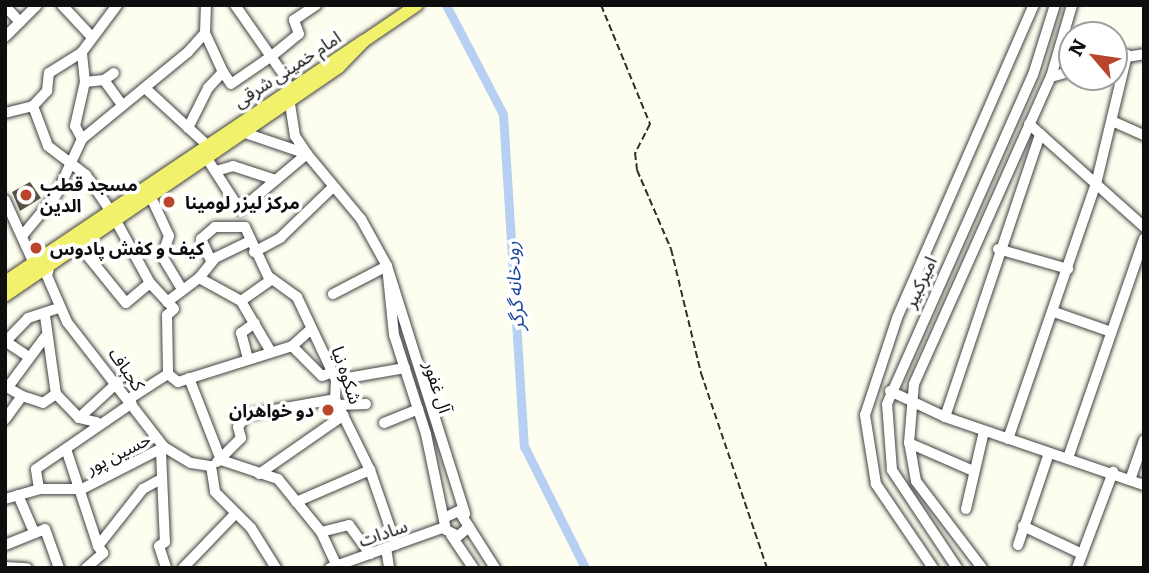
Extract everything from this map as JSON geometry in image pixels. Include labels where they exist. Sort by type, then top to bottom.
[{"type":"main road","name":"امام خمینی شرقی","points":[[5,296],[36,267],[290,93],[339,67],[363,41],[417,5]]},
{"type":"main road","name":"امام خمینی شرقی","points":[[5,282],[36,267],[50,264],[113,214],[150,195],[206,150],[242,132],[290,93]]},
{"type":"street","points":[[5,37],[37,5]]},
{"type":"street","points":[[61,5],[90,35]]},
{"type":"street","points":[[82,139],[75,126],[85,82],[82,52],[90,35],[117,5]]},
{"type":"street","points":[[206,5],[205,33],[231,84],[299,34],[294,20],[316,5]]},
{"type":"street","points":[[234,5],[272,55],[290,93]]},
{"type":"street","name":"امیرکبیر","points":[[933,568],[876,484],[865,415],[897,318],[1034,5]]},
{"type":"street","name":"امیرکبیر","points":[[957,568],[892,470],[884,418],[890,391],[1033,75],[1055,5]]},
{"type":"street","points":[[982,568],[916,481],[909,443],[915,404],[914,384],[931,339],[1050,80],[1072,5]]},
{"type":"street","points":[[5,6],[20,22]]},
{"type":"street","points":[[22,236],[56,195],[68,162],[82,139],[145,88],[205,33]]},
{"type":"street","points":[[5,113],[33,106],[47,91],[49,73],[82,52]]},
{"type":"street","points":[[1008,439],[1054,312],[1096,184],[1112,121],[1137,56]]},
{"type":"street","points":[[188,128],[208,88],[223,72]]},
{"type":"street","points":[[85,82],[104,80],[114,73]]},
{"type":"street","points":[[1033,75],[1050,80],[1058,77]]},
{"type":"street","points":[[104,80],[122,105]]},
{"type":"street","points":[[145,88],[188,128],[206,150],[216,172],[240,210],[307,154]]},
{"type":"street","name":"آل غفور","points":[[290,93],[295,136],[332,188],[382,247],[468,527]]},
{"type":"street","points":[[33,106],[48,146],[68,162],[113,214],[150,283],[174,309],[167,315],[168,374]]},
{"type":"street","points":[[1112,121],[1144,135]]},
{"type":"street","points":[[1029,124],[1144,227]]},
{"type":"street","points":[[242,132],[307,154]]},
{"type":"street","points":[[945,417],[998,249],[1040,134]]},
{"type":"street","points":[[216,172],[233,166],[276,180]]},
{"type":"street","points":[[167,302],[181,288],[199,278],[211,261],[280,238],[332,188]]},
{"type":"street","points":[[150,195],[169,236],[162,256],[181,288]]},
{"type":"street","points":[[5,200],[36,267]]},
{"type":"street","name":"شکوه نیا","points":[[211,261],[201,239],[215,227],[245,227],[252,247],[271,279],[296,298],[334,376],[339,407],[370,470],[391,546],[389,568]]},
{"type":"street","points":[[1069,458],[1144,239]]},
{"type":"street","points":[[78,244],[126,303],[150,283]]},
{"type":"street","points":[[998,249],[1068,269]]},
{"type":"street","name":"کجباف","points":[[50,264],[47,276],[59,308],[118,382],[162,450],[191,463],[211,466]]},
{"type":"street","points":[[333,294],[387,267]]},
{"type":"street","name":"آل غفور","points":[[387,267],[405,368],[448,526],[473,568]]},
{"type":"street","points":[[199,278],[241,301],[271,352]]},
{"type":"street","points":[[241,301],[271,279]]},
{"type":"street","points":[[29,357],[6,341],[28,318],[45,316],[59,308]]},
{"type":"street","points":[[1054,312],[1111,332]]},
{"type":"street","points":[[45,316],[45,337],[56,394],[79,418],[97,422],[101,426],[168,374]]},
{"type":"street","points":[[247,355],[242,333],[256,323]]},
{"type":"street","points":[[168,374],[178,382],[247,355],[292,346],[310,330]]},
{"type":"street","points":[[45,337],[7,387],[22,396],[43,403],[56,394]]},
{"type":"street","points":[[292,346],[322,376],[405,368]]},
{"type":"street","points":[[189,378],[221,460],[278,479],[321,532],[335,567]]},
{"type":"street","points":[[79,418],[118,382]]},
{"type":"street","points":[[890,391],[985,432],[1113,472],[1144,485]]},
{"type":"street","points":[[5,419],[22,396]]},
{"type":"street","points":[[276,568],[215,492],[211,466],[221,460],[241,438],[238,427],[246,415],[366,404]]},
{"type":"street","points":[[259,474],[339,407]]},
{"type":"street","points":[[384,423],[418,409]]},
{"type":"street","points":[[39,489],[36,469],[66,449],[97,422]]},
{"type":"street","points":[[965,509],[971,470],[985,432]]},
{"type":"street","points":[[1130,480],[1144,440]]},
{"type":"street","points":[[909,443],[971,470]]},
{"type":"street","points":[[66,449],[98,546],[103,553],[86,568]]},
{"type":"street","points":[[162,450],[165,542],[159,546],[166,568]]},
{"type":"street","name":"حسین پور","points":[[5,499],[39,489],[53,494],[78,488],[162,450]]},
{"type":"street","points":[[1018,545],[1049,453]]},
{"type":"street","points":[[296,502],[370,470]]},
{"type":"street","points":[[1077,568],[1113,472]]},
{"type":"street","points":[[98,546],[152,479],[161,479]]},
{"type":"street","points":[[18,495],[34,532]]},
{"type":"street","points":[[183,568],[233,514]]},
{"type":"street","points":[[448,526],[465,514]]},
{"type":"street","points":[[321,532],[349,525],[370,554]]},
{"type":"street","points":[[448,526],[468,527],[495,568]]},
{"type":"street","name":"سادات","points":[[335,567],[448,526]]},
{"type":"street","points":[[1023,526],[1082,554]]},
{"type":"street","points":[[5,545],[45,529],[59,568]]},
{"type":"street","points":[[5,567],[27,568]]},
{"type":"path","points":[[601,5],[650,124],[635,153],[637,170],[671,249],[701,373],[767,568]]},
{"type":"building","name":"مسجد قطب الدین","points":[[30,182],[41,198],[20,211],[12,192]]},
{"type":"waterway","name":"رودخانه گرگر","points":[[446,5],[503,114],[524,446],[585,568]]},
{"type":"place","name":"مسجد قطب الدین","points":[[26,195]]},
{"type":"place","name":"مرکز لیزر لومینا","points":[[169,202]]},
{"type":"place","name":"کیف و کفش پادوس","points":[[36,248]]},
{"type":"place","name":"دو خواهران","points":[[328,410]]}]
